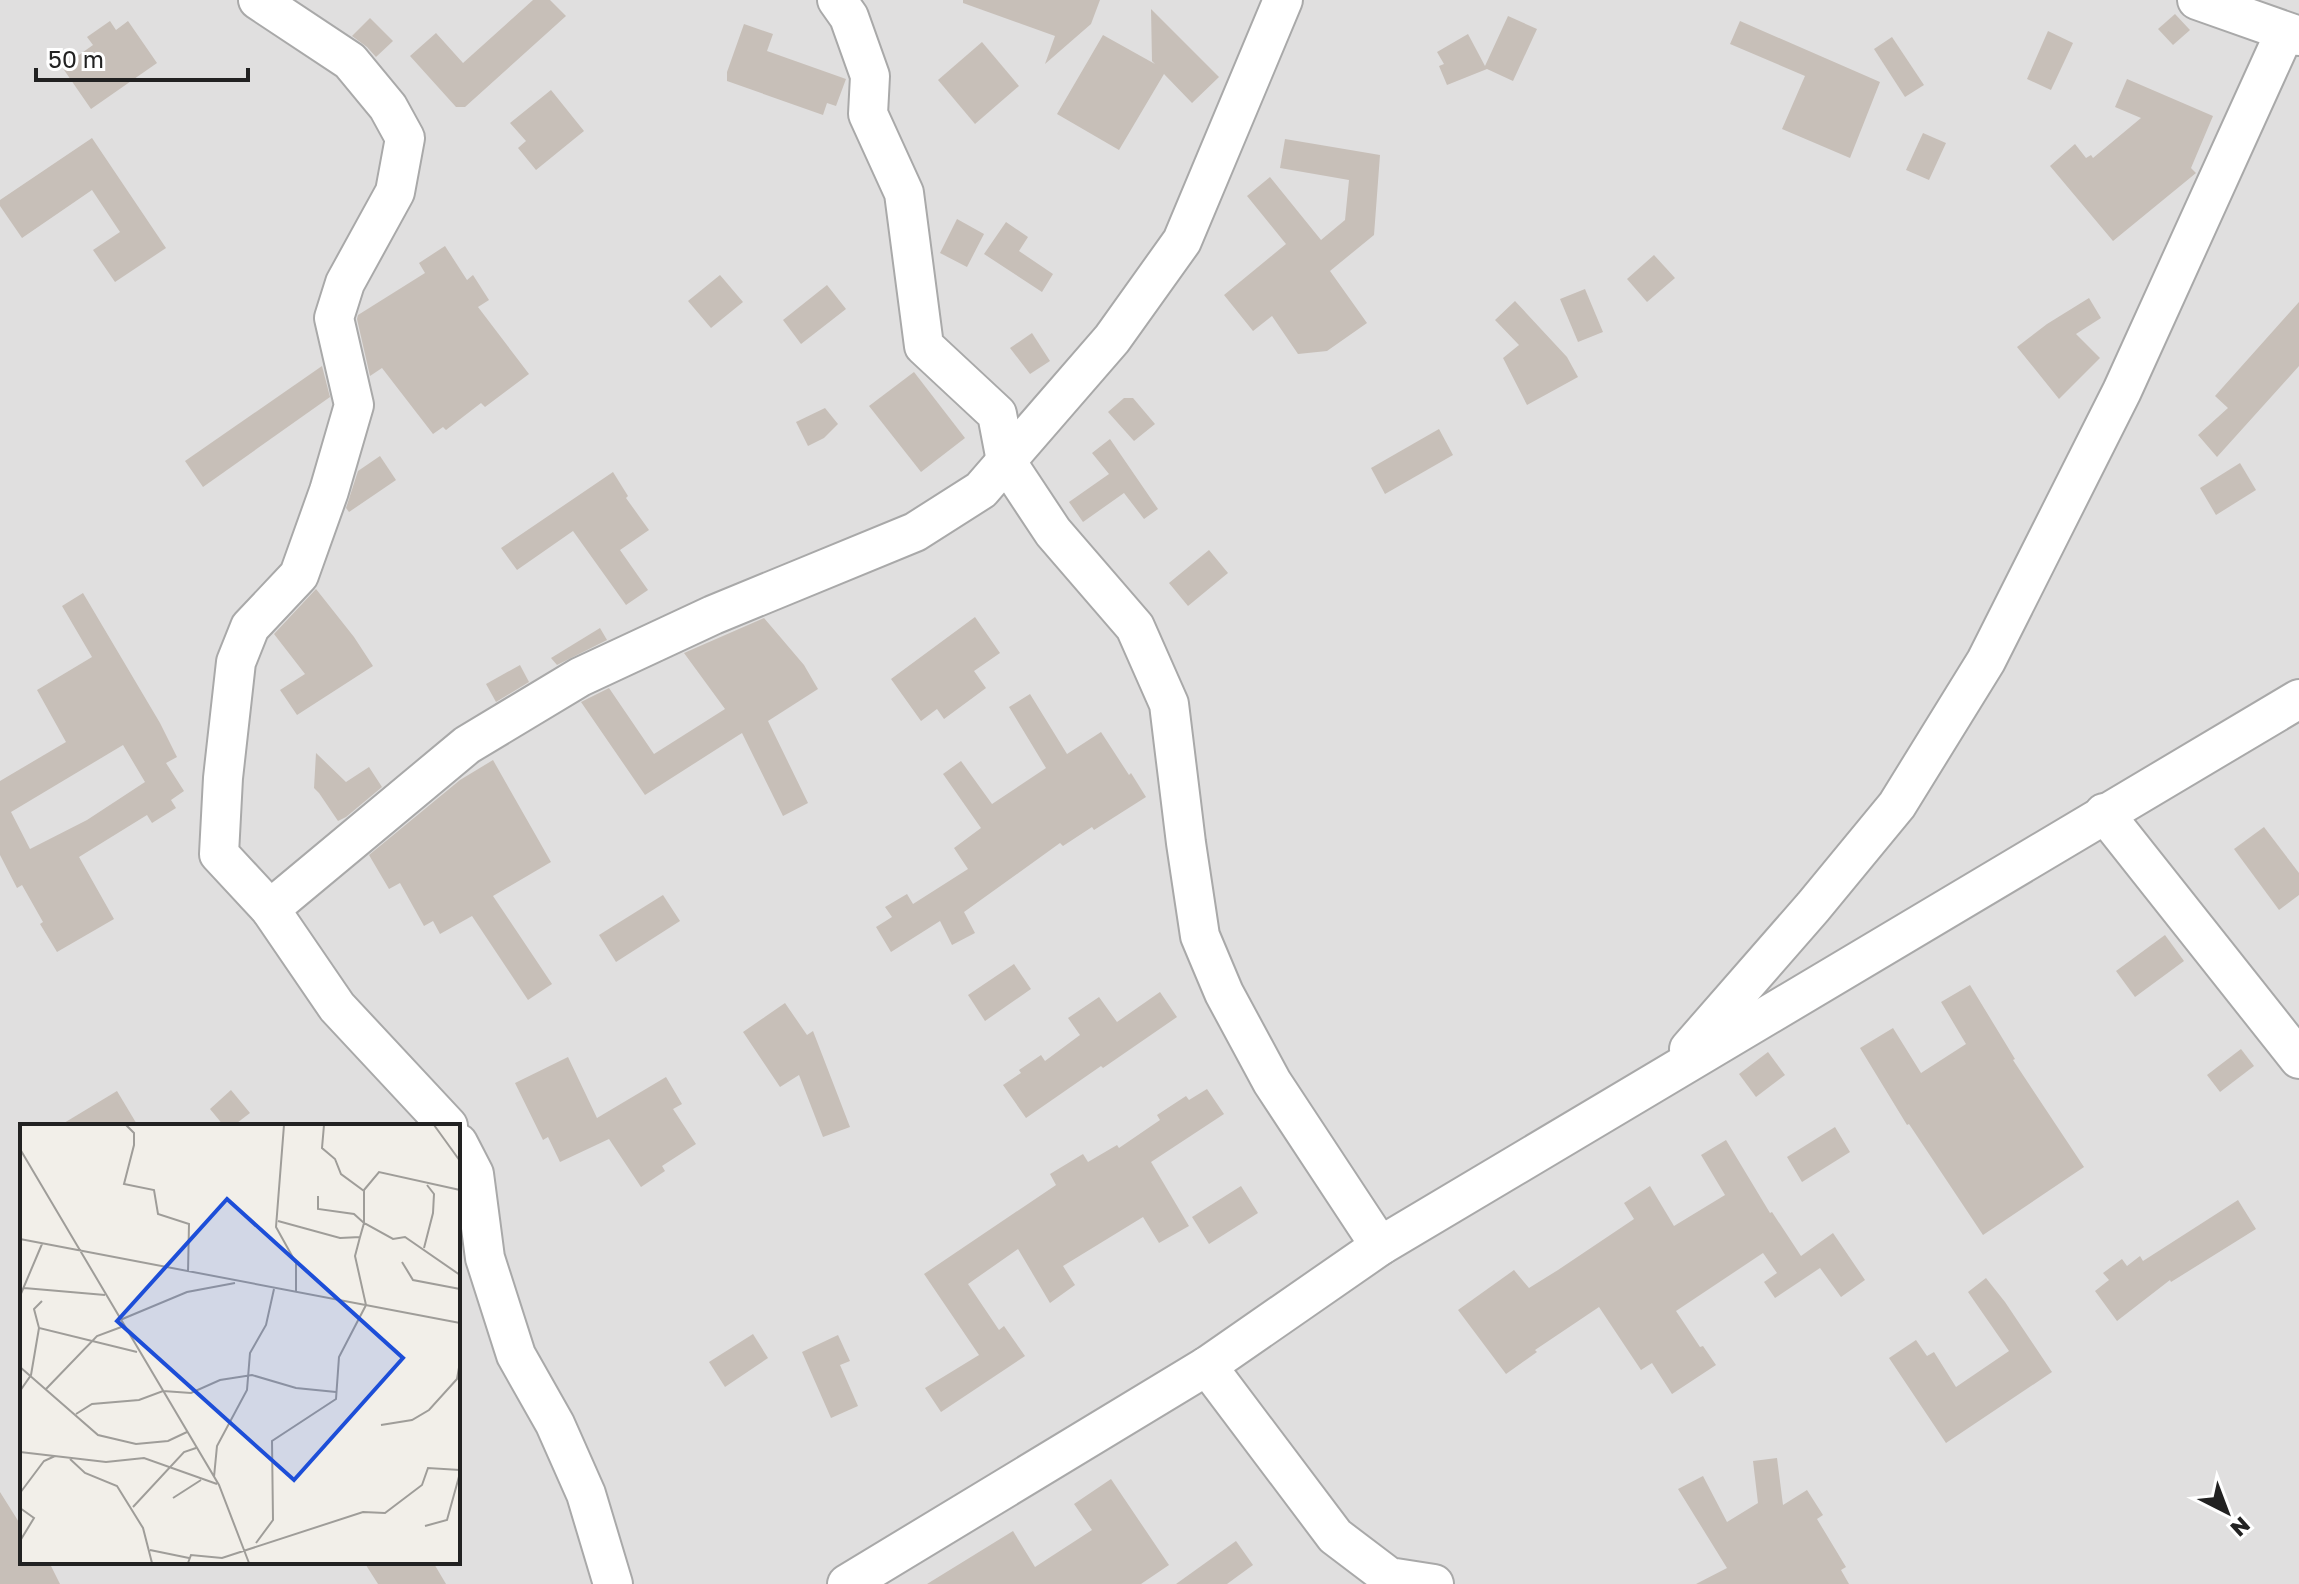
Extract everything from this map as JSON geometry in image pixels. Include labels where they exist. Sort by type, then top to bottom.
[{"type":"street","points":[[258,0],[350,61],[388,107],[405,138],[395,192],[345,283],[334,318],[354,405],[329,491],[299,575],[250,627],[236,662],[223,778],[219,854],[270,909],[337,1007],[446,1124]]},
{"type":"street","points":[[837,0],[849,17],[870,76],[868,114],[904,193],[924,346],[997,414],[1006,461],[1053,532],[1135,627],[1169,704],[1200,936],[1224,993],[1272,1082],[1380,1246]]},
{"type":"street","points":[[270,909],[467,745],[580,677],[713,615],[915,532],[981,490],[1112,339],[1182,241],[1283,0]]},
{"type":"street","points":[[1666,1075],[1813,907],[1897,805],[1986,661],[2122,391],[2292,34],[2211,2]]},
{"type":"street","points":[[847,1584],[1207,1366],[1380,1246],[2299,699]]},
{"type":"street","points":[[2104,813],[2299,1059]]},
{"type":"street","points":[[460,1147],[474,1174],[485,1258],[516,1355],[555,1424],[586,1494],[613,1584]]},
{"type":"street","points":[[1207,1366],[1335,1536],[1389,1577],[1434,1584]]},
{"type":"shaded area","points":[[0,0],[2299,0],[2299,1584],[0,1584]]},
{"type":"building","points":[[533,0],[550,0],[566,16],[465,107],[456,107],[410,56],[436,33],[463,63]]},
{"type":"building","points":[[963,0],[1100,0],[1091,24],[1045,64],[1055,36],[963,3]]},
{"type":"building","points":[[1151,9],[1219,77],[1192,103],[1164,74],[1119,150],[1057,114],[1103,35],[1155,64],[1152,61]]},
{"type":"building","points":[[2175,14],[2190,30],[2173,45],[2158,29]]},
{"type":"building","points":[[1508,16],[1537,29],[1513,81],[1487,69],[1447,85],[1439,66],[1444,64],[1437,52],[1468,34],[1485,66]]},
{"type":"building","points":[[370,18],[393,41],[376,57],[352,36]]},
{"type":"building","points":[[110,21],[116,30],[128,21],[157,63],[91,109],[62,67],[93,45],[87,37]]},
{"type":"building","points":[[1740,21],[1880,82],[1850,158],[1782,129],[1805,76],[1730,44]]},
{"type":"building","points":[[744,24],[773,34],[767,51],[846,79],[836,106],[827,103],[823,115],[727,81],[727,72]]},
{"type":"building","points":[[2048,31],[2073,43],[2051,90],[2027,79]]},
{"type":"building","points":[[1892,37],[1924,85],[1905,97],[1874,49]]},
{"type":"building","points":[[982,42],[1019,86],[975,124],[938,80]]},
{"type":"building","points":[[2127,79],[2213,116],[2191,168],[2196,173],[2113,241],[2050,166],[2075,144],[2086,158],[2091,155],[2093,158],[2141,118],[2115,107]]},
{"type":"building","points":[[551,90],[584,131],[536,170],[518,148],[526,141],[510,123]]},
{"type":"building","points":[[1923,133],[1946,143],[1929,180],[1906,170]]},
{"type":"building","points":[[92,138],[166,248],[115,282],[93,250],[120,232],[92,190],[22,238],[0,206],[0,200]]},
{"type":"building","points":[[1285,139],[1380,155],[1374,235],[1330,271],[1367,323],[1327,351],[1298,354],[1272,316],[1253,331],[1224,295],[1286,244],[1247,196],[1270,177],[1321,240],[1345,220],[1349,180],[1280,168]]},
{"type":"building","points":[[957,219],[984,234],[967,267],[940,253]]},
{"type":"building","points":[[1006,222],[1028,237],[1019,251],[1053,274],[1042,292],[984,254]]},
{"type":"building","points":[[445,246],[467,280],[473,275],[489,300],[478,307],[529,374],[485,407],[481,403],[446,430],[443,427],[433,434],[382,368],[370,376],[357,319],[358,315],[425,273],[419,263]]},
{"type":"building","points":[[1654,255],[1675,278],[1647,302],[1627,279]]},
{"type":"building","points":[[720,275],[743,302],[711,328],[688,301]]},
{"type":"building","points":[[827,285],[846,309],[801,344],[783,320]]},
{"type":"building","points":[[1585,289],[1603,332],[1578,342],[1560,299]]},
{"type":"building","points":[[2089,298],[2101,318],[2076,334],[2100,358],[2059,399],[2017,347]]},
{"type":"building","points":[[1515,301],[1567,357],[1578,377],[1527,405],[1503,358],[1519,345],[1495,320]]},
{"type":"building","points":[[2299,302],[2299,366],[2217,457],[2198,435],[2228,408],[2215,396]]},
{"type":"building","points":[[1032,333],[1050,361],[1030,374],[1010,348]]},
{"type":"building","points":[[322,366],[330,397],[203,487],[185,461]]},
{"type":"building","points":[[914,372],[965,438],[921,472],[869,406]]},
{"type":"building","points":[[1124,398],[1133,398],[1155,424],[1134,441],[1108,412]]},
{"type":"building","points":[[825,408],[838,424],[824,438],[808,446],[796,422]]},
{"type":"building","points":[[1439,429],[1453,455],[1385,494],[1371,468]]},
{"type":"building","points":[[1110,439],[1158,509],[1144,519],[1124,493],[1083,522],[1069,502],[1109,474],[1092,453]]},
{"type":"building","points":[[380,456],[396,480],[349,512],[346,508],[358,471]]},
{"type":"building","points":[[2240,463],[2256,490],[2216,515],[2200,488]]},
{"type":"building","points":[[613,472],[628,496],[626,498],[649,530],[620,550],[648,590],[626,605],[573,531],[517,570],[501,548]]},
{"type":"building","points":[[1209,550],[1228,573],[1188,606],[1169,583]]},
{"type":"building","points":[[316,589],[373,666],[297,715],[280,690],[305,674],[274,634]]},
{"type":"building","points":[[83,593],[160,723],[177,757],[166,763],[184,791],[171,800],[176,808],[152,823],[147,815],[79,857],[114,919],[57,952],[22,885],[17,888],[0,855],[0,781],[66,742],[37,690],[92,657],[62,606]],"holes":[[[123,745],[145,782],[87,820],[30,849],[11,812]]]},
{"type":"building","points":[[975,617],[1000,653],[974,671],[986,688],[944,719],[937,709],[921,721],[891,679]]},
{"type":"building","points":[[764,618],[804,665],[818,689],[768,721],[808,803],[783,816],[742,733],[645,795],[581,702],[609,688],[654,754],[725,709],[684,653]]},
{"type":"building","points":[[600,628],[607,640],[557,665],[551,658]]},
{"type":"building","points":[[520,665],[529,682],[496,702],[486,684]]},
{"type":"building","points":[[1030,694],[1067,754],[1101,732],[1146,797],[1094,830],[1092,827],[1063,846],[1060,843],[964,912],[975,933],[952,945],[940,921],[891,952],[876,927],[892,917],[885,907],[907,894],[913,904],[968,869],[954,848],[981,828],[943,774],[961,761],[992,804],[1046,768],[1009,707]]},
{"type":"building","points":[[316,753],[346,782],[369,767],[382,787],[338,821],[314,788]]},
{"type":"building","points":[[493,760],[551,862],[493,896],[552,984],[528,1000],[472,916],[440,934],[433,921],[424,926],[400,883],[389,889],[369,855],[460,780]]},
{"type":"building","points":[[2264,827],[2299,873],[2299,895],[2279,910],[2234,849]]},
{"type":"building","points":[[663,895],[680,921],[616,962],[599,935]]},
{"type":"building","points":[[2165,935],[2184,961],[2135,997],[2116,971]]},
{"type":"building","points":[[1014,964],[1031,989],[985,1021],[968,995]]},
{"type":"building","points":[[1970,985],[2013,1060],[2084,1167],[1983,1235],[1907,1125],[1860,1048],[1893,1028],[1921,1073],[1966,1044],[1941,1002]]},
{"type":"building","points":[[1160,992],[1177,1017],[1026,1118],[1003,1085],[1041,1055],[1045,1061],[1080,1035],[1068,1018],[1099,997],[1117,1022]]},
{"type":"building","points":[[785,1003],[807,1035],[813,1031],[850,1127],[823,1137],[799,1075],[780,1087],[743,1032]]},
{"type":"building","points":[[2241,1049],[2254,1066],[2220,1092],[2207,1075]]},
{"type":"building","points":[[1768,1052],[1785,1075],[1756,1097],[1739,1074]]},
{"type":"building","points":[[568,1057],[597,1118],[666,1077],[682,1104],[673,1109],[696,1144],[662,1166],[665,1171],[641,1187],[609,1139],[560,1162],[548,1137],[543,1140],[515,1083]]},
{"type":"building","points":[[1207,1089],[1224,1114],[1151,1162],[1189,1226],[1159,1243],[1143,1217],[1063,1266],[1075,1285],[1050,1303],[1018,1249],[968,1284],[999,1330],[1004,1326],[1025,1356],[941,1412],[925,1388],[979,1355],[924,1274],[1056,1185],[1050,1174],[1083,1154],[1088,1162],[1117,1145],[1119,1148],[1160,1120],[1157,1115],[1186,1096],[1189,1100]]},
{"type":"building","points":[[231,1090],[250,1113],[236,1124],[222,1124],[210,1109]]},
{"type":"building","points":[[117,1091],[137,1124],[62,1124]]},
{"type":"building","points":[[1835,1127],[1850,1152],[1802,1182],[1787,1157]]},
{"type":"building","points":[[1726,1140],[1770,1213],[1801,1256],[1833,1233],[1865,1280],[1841,1297],[1820,1268],[1775,1298],[1764,1282],[1777,1273],[1763,1253],[1676,1311],[1716,1365],[1672,1394],[1652,1363],[1641,1370],[1599,1307],[1535,1350],[1537,1352],[1506,1374],[1458,1310],[1514,1270],[1529,1288],[1558,1270],[1634,1219],[1624,1203],[1650,1186],[1674,1226],[1725,1195],[1701,1155]]},
{"type":"building","points":[[1241,1186],[1258,1213],[1209,1244],[1192,1217]]},
{"type":"building","points":[[2238,1200],[2256,1229],[2170,1280],[2117,1321],[2095,1291],[2109,1280],[2103,1273],[2122,1259],[2127,1266],[2140,1256],[2143,1261]]},
{"type":"building","points":[[1986,1278],[2052,1372],[1946,1443],[1889,1358],[1916,1340],[1927,1356],[1934,1352],[1956,1387],[2009,1351],[1968,1292]]},
{"type":"building","points":[[753,1334],[768,1358],[725,1387],[709,1362]]},
{"type":"building","points":[[838,1335],[850,1361],[840,1365],[858,1406],[831,1418],[802,1352]]},
{"type":"building","points":[[1777,1458],[1783,1505],[1807,1490],[1823,1515],[1817,1519],[1846,1567],[1841,1570],[1849,1584],[1696,1584],[1727,1568],[1678,1489],[1703,1476],[1727,1522],[1758,1503],[1753,1461]]},
{"type":"building","points":[[1111,1479],[1169,1565],[1141,1584],[927,1584],[1013,1531],[1035,1567],[1092,1530],[1074,1504]]},
{"type":"building","points":[[0,1492],[20,1524],[20,1564],[50,1564],[60,1584],[0,1584]]},
{"type":"building","points":[[1236,1541],[1253,1565],[1227,1584],[1176,1584]]},
{"type":"building","points":[[365,1564],[434,1564],[446,1584],[378,1584]]}]
